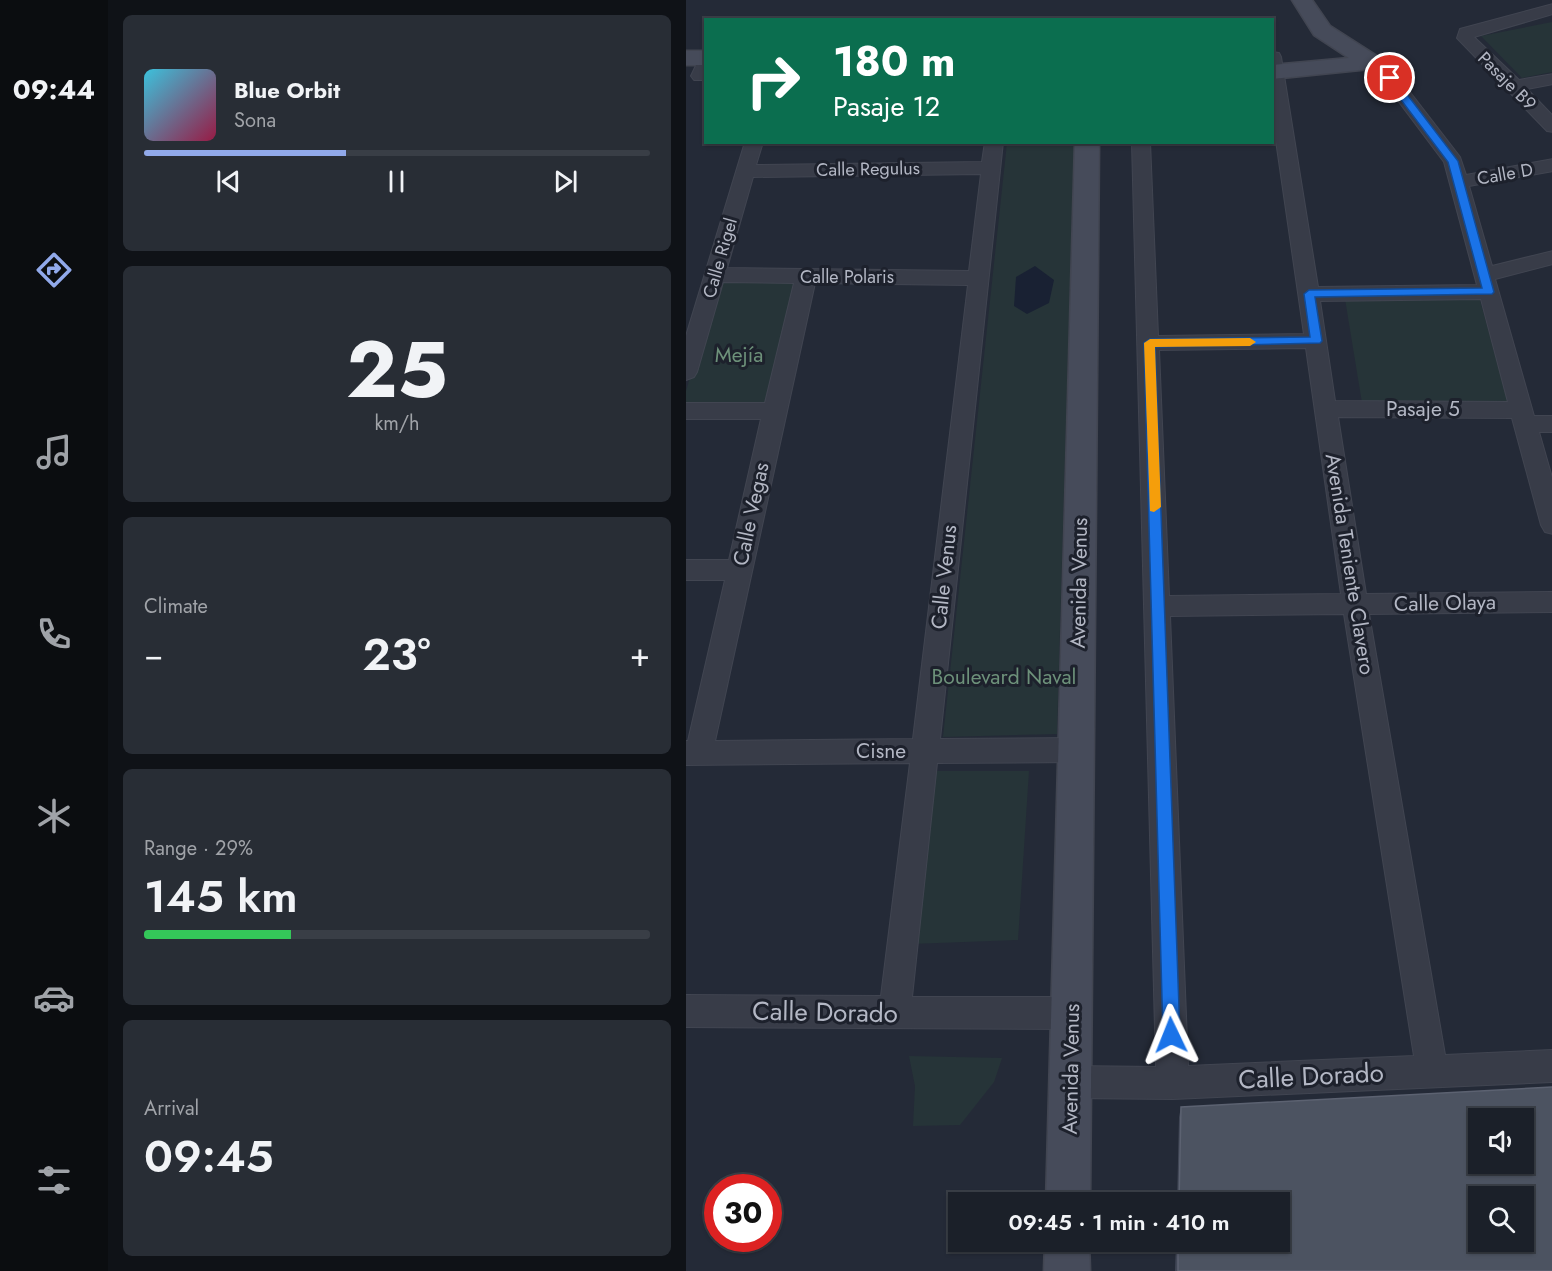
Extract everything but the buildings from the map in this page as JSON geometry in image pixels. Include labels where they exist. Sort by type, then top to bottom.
[{"type":"street","points":[[1302,0],[1322,30],[1372,63],[1390,78],[1453,161],[1553,525]]},
{"type":"street","name":"Pasaje B9","points":[[1553,9],[1466,33],[1465,38],[1515,86],[1553,127]]},
{"type":"street","points":[[1274,67],[1340,44]]},
{"type":"street","points":[[686,58],[701,70]]},
{"type":"street","points":[[1274,67],[1372,63]]},
{"type":"street","name":"Avenida Teniente Clavero","points":[[1274,67],[1355,605],[1432,1070]]},
{"type":"street","points":[[1515,86],[1553,79]]},
{"type":"street","name":"Calle Rigel","points":[[686,372],[753,144]]},
{"type":"street","name":"Calle Venus","points":[[895,1012],[994,144]]},
{"type":"street","name":"Avenida Venus","points":[[1068,1192],[1087,144]]},
{"type":"street","points":[[1141,144],[1150,343],[1173,1083]]},
{"type":"street","name":"Calle D","points":[[1458,182],[1553,165]]},
{"type":"street","name":"Calle Regulus","points":[[746,171],[991,168]]},
{"type":"street","points":[[1309,294],[1486,283],[1553,257]]},
{"type":"street","name":"Calle Polaris","points":[[715,275],[978,278]]},
{"type":"street","name":"Calle Vegas","points":[[693,753],[739,570],[806,276]]},
{"type":"street","points":[[1150,343],[1316,341]]},
{"type":"street","name":"Pasaje 5","points":[[1326,409],[1523,417],[1553,423]]},
{"type":"street","points":[[686,411],[774,411]]},
{"type":"street","points":[[686,570],[739,570]]},
{"type":"street","name":"Calle Olaya","points":[[1157,606],[1553,602]]},
{"type":"street","name":"Cisne","points":[[693,753],[1076,750]]},
{"type":"street","name":"Calle Dorado","points":[[686,1011],[1072,1013]]},
{"type":"street","name":"Calle Dorado","points":[[1070,1082],[1173,1083],[1553,1066]]},
{"type":"street","points":[[1067,1252],[1067,1271]]},
{"type":"green space","points":[[1552,22],[1552,72],[1522,78],[1481,36]]},
{"type":"green space","name":"Boulevard Naval","points":[[1007,144],[1074,144],[1057,734],[943,737]]},
{"type":"green space","name":"Mejía","points":[[719,279],[801,281],[768,407],[686,406],[686,391]]},
{"type":"green space","points":[[1344,293],[1480,300],[1510,410],[1362,403]]},
{"type":"green space","points":[[929,771],[1029,771],[1018,940],[911,944]]},
{"type":"green space","points":[[909,1056],[1002,1058],[994,1082],[960,1125],[913,1126],[915,1086]]},
{"type":"water","points":[[1035,266],[1054,280],[1049,303],[1027,314],[1014,306],[1016,277]]},
{"type":"slow traffic","points":[[1154,507],[1150,343],[1250,342]]},
{"type":"route","points":[[1171,1035],[1150,343],[1316,341],[1309,294],[1488,292],[1453,161],[1390,78]]}]
